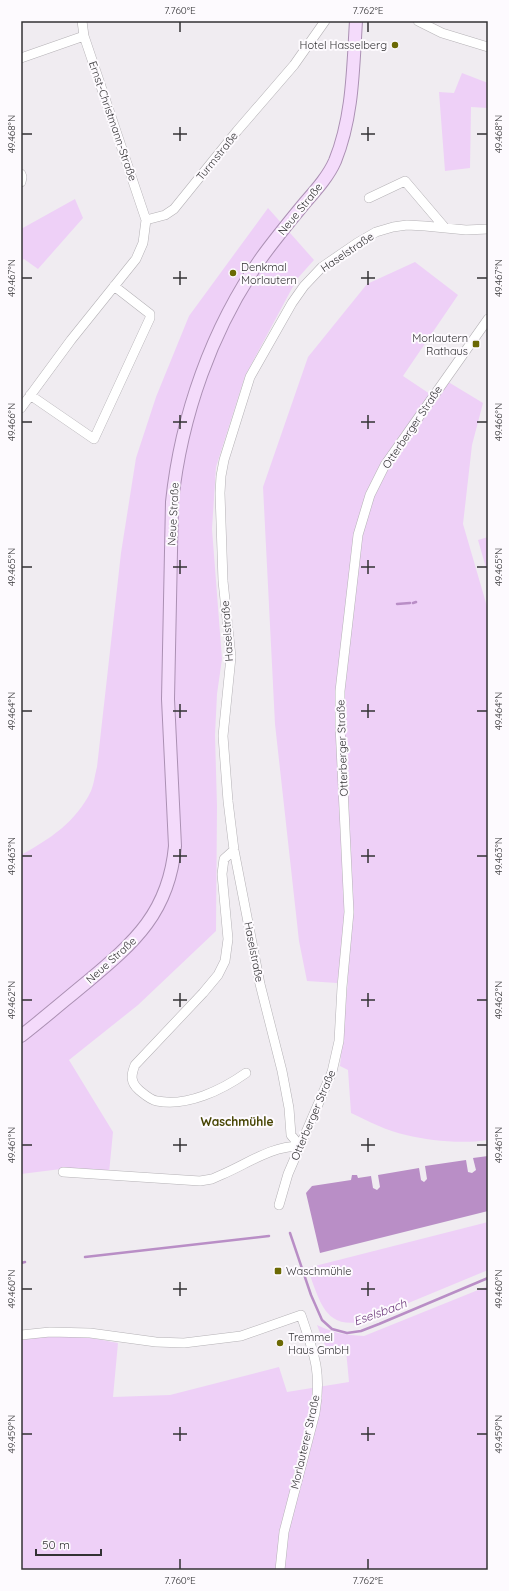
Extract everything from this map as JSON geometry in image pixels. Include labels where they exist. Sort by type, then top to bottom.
[{"type":"main road","name":"Neue Straße","points":[[21,1036],[129,946],[154,915],[169,882],[173,866],[175,846],[168,699],[172,502],[181,448],[189,413],[204,368],[245,284],[281,231],[318,187],[334,163],[345,131],[348,113],[356,21]]},
{"type":"street","name":"Ernst-Christmann-Straße","points":[[82,21],[84,36],[146,220]]},
{"type":"street","name":"Turmstraße","points":[[146,220],[165,215],[174,209],[294,65],[325,21]]},
{"type":"street","points":[[418,21],[442,33],[488,47]]},
{"type":"street","points":[[21,58],[84,36]]},
{"type":"street","points":[[21,174],[21,182]]},
{"type":"street","points":[[369,198],[405,181],[445,228]]},
{"type":"street","points":[[21,408],[70,340],[136,259],[143,243],[146,220]]},
{"type":"street","name":"Haselstraße","points":[[300,1146],[291,1135],[289,1108],[285,1086],[260,984],[234,850],[228,801],[223,736],[230,657],[223,573],[220,493],[224,460],[250,377],[292,303],[304,286],[322,268],[357,243],[376,232],[393,227],[407,225],[466,230],[488,229]]},
{"type":"street","points":[[30,396],[94,439],[150,318],[150,314],[114,286]]},
{"type":"street","name":"Otterberger Straße","points":[[279,1205],[286,1178],[332,1072],[339,1041],[349,912],[340,726],[340,691],[358,535],[370,495],[385,465],[488,319]]},
{"type":"street","points":[[234,850],[224,860],[222,874],[228,939],[225,961],[218,975],[203,993],[135,1065],[132,1073],[132,1080],[135,1086],[144,1095],[155,1101],[170,1102],[190,1099],[212,1092],[233,1082],[246,1073]]},
{"type":"street","points":[[63,1172],[200,1181],[221,1176],[272,1150],[286,1146],[300,1146]]},
{"type":"street","name":"Morlauterer Straße","points":[[21,1334],[50,1332],[90,1333],[156,1342],[184,1343],[241,1336],[301,1315],[317,1363],[317,1397],[284,1532],[280,1570]]},
{"type":"shaded area","points":[[462,73],[488,83],[488,108],[471,107],[470,168],[445,171],[439,92],[454,93]]},
{"type":"shaded area","points":[[75,199],[83,218],[38,269],[24,259],[21,261],[21,229]]},
{"type":"shaded area","points":[[268,208],[314,260],[297,279],[245,376],[216,467],[212,529],[222,659],[217,694],[215,735],[217,806],[216,931],[138,1005],[69,1060],[113,1132],[109,1173],[61,1169],[21,1174],[21,855],[42,843],[70,821],[85,802],[91,791],[97,767],[121,553],[136,458],[156,397],[189,316]]},
{"type":"shaded area","points":[[415,262],[458,295],[403,376],[433,396],[445,380],[483,403],[472,445],[463,524],[488,610],[488,1140],[468,1142],[426,1139],[406,1135],[385,1128],[351,1113],[348,1070],[340,1066],[348,980],[349,916],[337,983],[307,981],[299,941],[275,724],[263,487],[308,357],[367,284]]},
{"type":"shaded area","points":[[488,537],[488,575],[478,540]]},
{"type":"shaded area","points":[[488,1156],[488,1211],[320,1253],[306,1193],[312,1186],[351,1180],[352,1175],[357,1175],[358,1178],[371,1176],[373,1188],[377,1190],[380,1187],[378,1175],[419,1168],[421,1180],[424,1182],[427,1179],[425,1166],[466,1160],[468,1172],[472,1173],[476,1170],[473,1158]]},
{"type":"shaded area","points":[[488,1222],[488,1270],[365,1321],[351,1323],[340,1321],[332,1317],[325,1310],[320,1301],[307,1268]]},
{"type":"shaded area","points":[[488,1286],[488,1570],[21,1570],[21,1340],[49,1336],[66,1336],[84,1337],[118,1343],[113,1397],[170,1395],[279,1367],[287,1392],[349,1382],[346,1350],[328,1353],[317,1325],[340,1333],[364,1336]]},
{"type":"waterway","points":[[397,604],[410,603]]},
{"type":"waterway","name":"Eselsbach","points":[[290,1233],[311,1295],[322,1320],[332,1329],[347,1333],[361,1331],[379,1324],[488,1278]]},
{"type":"waterway","name":"Eselsbach","points":[[85,1257],[269,1236]]},
{"type":"waterway","name":"Eselsbach","points":[[21,1263],[25,1262]]},
{"type":"place","name":"Hotel Hasselberg","points":[[395,45]]},
{"type":"place","name":"Denkmal Morlautern","points":[[233,273]]},
{"type":"place","name":"Morlautern Rathaus","points":[[476,344]]},
{"type":"place","name":"Waschmühle","points":[[278,1271]]},
{"type":"place","name":"Tremmel Haus GmbH","points":[[280,1343]]},
{"type":"district","name":"Waschmühle","points":[[237,1121]]}]
